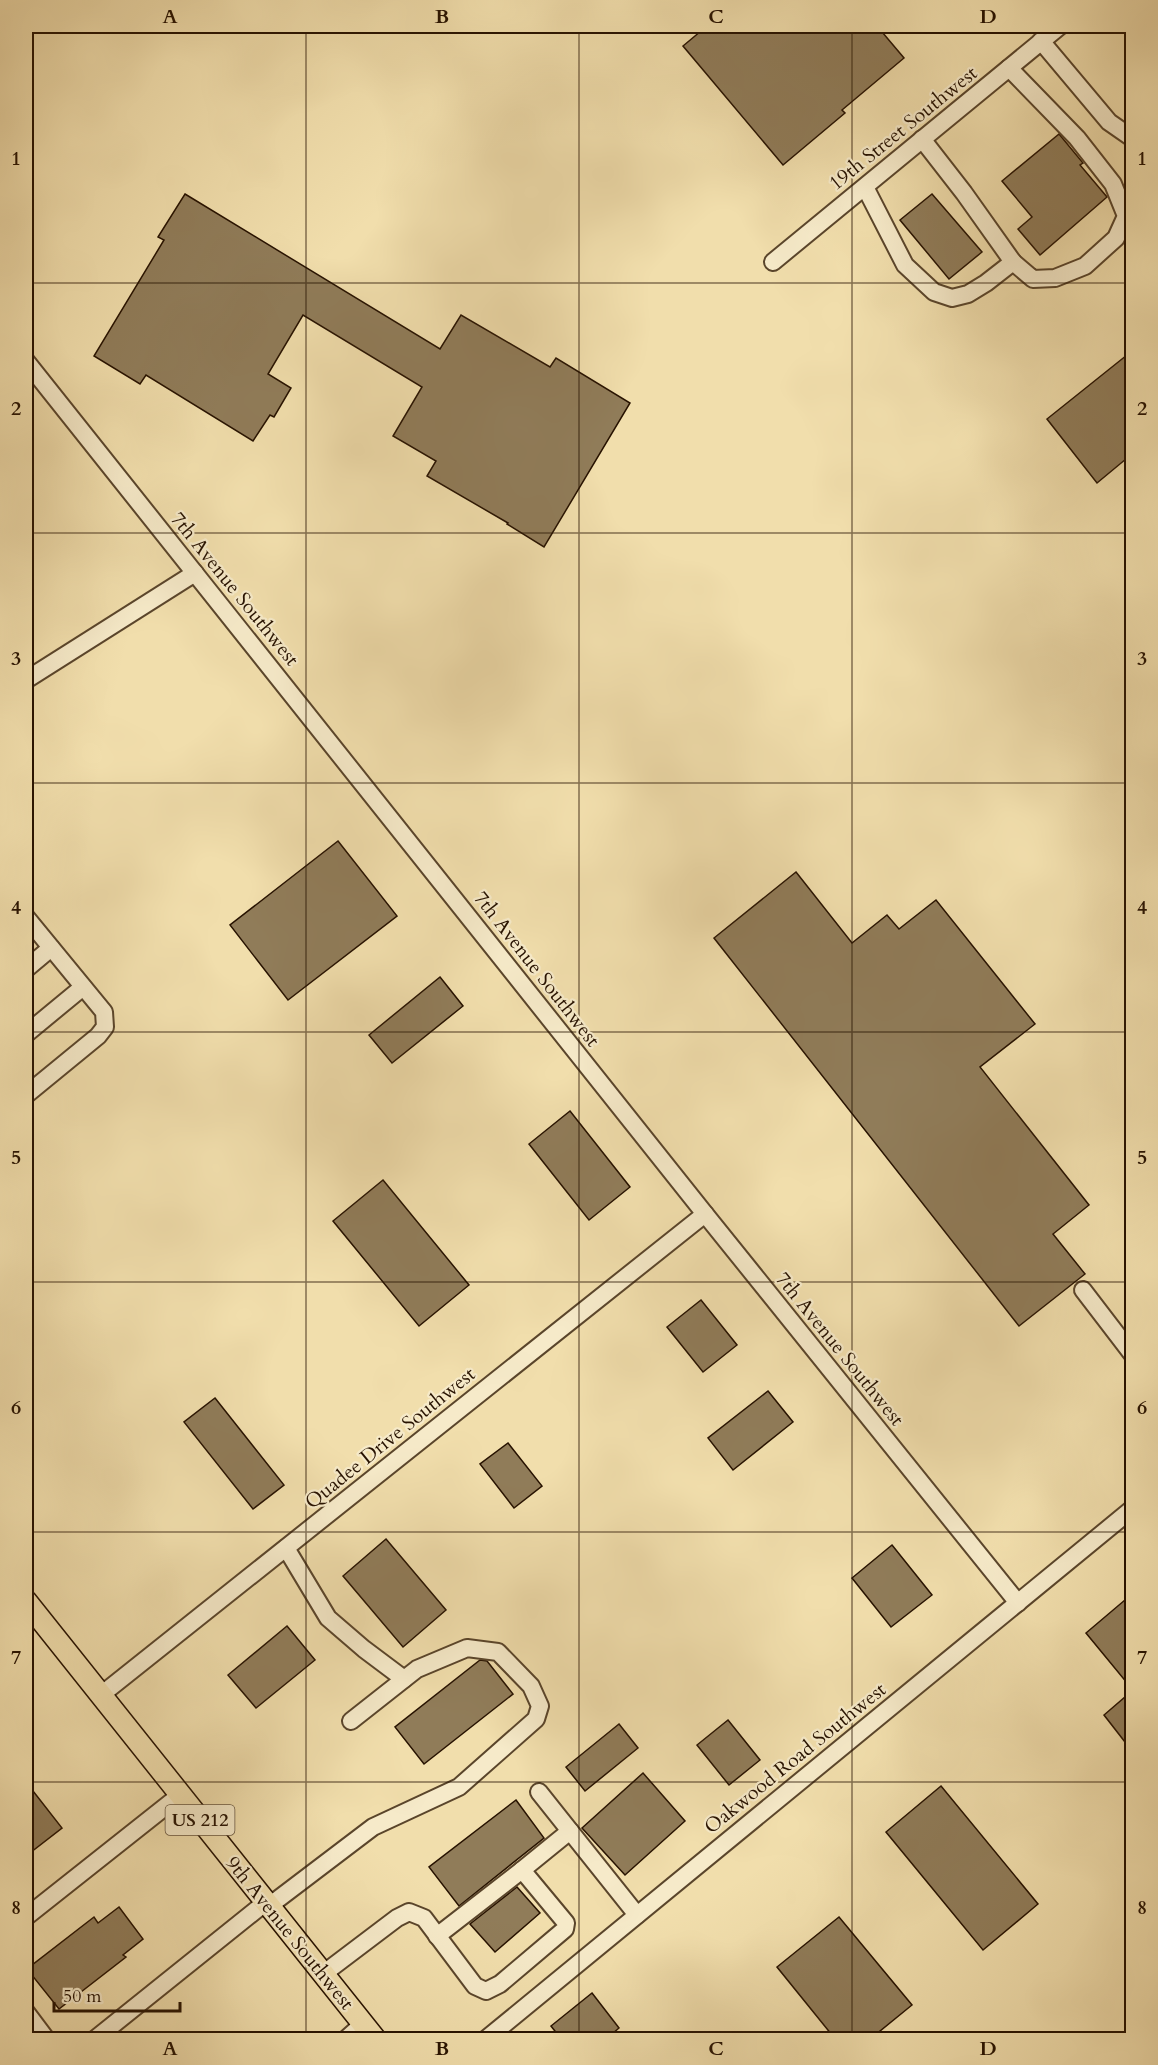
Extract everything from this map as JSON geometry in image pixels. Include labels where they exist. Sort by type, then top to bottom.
[{"type":"main road","name":"9th Avenue Southwest","points":[[26,1601],[370,2032]]},
{"type":"street","name":"19th Street Southwest","points":[[773,262],[1060,26]]},
{"type":"street","points":[[1041,41],[1109,122],[1132,138]]},
{"type":"street","points":[[922,139],[964,193],[1012,262],[1033,279],[1055,278],[1085,266],[1116,238],[1126,216],[1113,184],[1085,147],[1009,68]]},
{"type":"street","points":[[865,187],[904,265],[934,292],[952,298],[968,294],[1012,262]]},
{"type":"street","name":"7th Avenue Southwest","points":[[26,361],[705,1214],[1018,1602]]},
{"type":"street","points":[[26,680],[195,573]]},
{"type":"street","points":[[26,917],[104,1012],[105,1027],[98,1036],[26,1095]]},
{"type":"street","points":[[26,969],[51,948]]},
{"type":"street","points":[[26,1034],[83,987]]},
{"type":"street","name":"Quadee Drive Southwest","points":[[101,1695],[705,1214]]},
{"type":"street","points":[[1083,1290],[1132,1354]]},
{"type":"street","name":"Oakwood Road Southwest","points":[[485,2040],[1132,1509]]},
{"type":"street","points":[[286,1548],[328,1618],[404,1679]]},
{"type":"street","points":[[94,2040],[267,1904],[374,1827],[459,1786],[536,1719],[540,1706],[531,1686],[498,1652],[467,1648],[417,1669],[351,1721]]},
{"type":"street","points":[[539,1792],[637,1915]]},
{"type":"street","points":[[26,1917],[180,1795]]},
{"type":"street","points":[[437,1936],[570,1831]]},
{"type":"street","points":[[323,1974],[396,1918],[409,1912],[424,1918],[475,1986],[486,1991],[500,1984],[566,1929],[566,1923],[522,1870]]},
{"type":"street","points":[[26,2012],[47,2040]]},
{"type":"street","points":[[345,2040],[370,2032]]},
{"type":"building","points":[[707,26],[877,26],[904,58],[842,110],[845,113],[783,165],[683,46]]},
{"type":"building","points":[[1059,134],[1083,163],[1080,165],[1107,197],[1040,255],[1018,229],[1032,217],[1002,181]]},
{"type":"building","points":[[185,194],[440,349],[461,315],[550,367],[556,358],[630,403],[544,547],[508,523],[427,476],[436,461],[393,436],[422,387],[303,315],[268,374],[291,388],[274,417],[270,415],[253,441],[146,375],[140,384],[94,356],[164,240],[158,237]]},
{"type":"building","points":[[932,194],[982,252],[949,279],[900,220]]},
{"type":"building","points":[[1132,351],[1132,454],[1097,483],[1047,419]]},
{"type":"building","points":[[338,841],[397,916],[288,1000],[230,925]]},
{"type":"building","points":[[796,872],[852,943],[887,915],[899,929],[936,900],[1035,1024],[980,1067],[1089,1205],[1053,1234],[1085,1274],[1019,1326],[714,938]]},
{"type":"building","points":[[440,977],[463,1006],[392,1063],[369,1035]]},
{"type":"building","points":[[570,1111],[630,1187],[589,1220],[529,1144]]},
{"type":"building","points":[[383,1180],[469,1285],[419,1326],[333,1221]]},
{"type":"building","points":[[701,1300],[737,1345],[703,1372],[667,1327]]},
{"type":"building","points":[[768,1391],[793,1422],[733,1470],[708,1438]]},
{"type":"building","points":[[215,1398],[284,1485],[253,1509],[184,1422]]},
{"type":"building","points":[[508,1443],[542,1486],[514,1508],[480,1464]]},
{"type":"building","points":[[386,1539],[446,1610],[403,1647],[343,1576]]},
{"type":"building","points":[[892,1545],[932,1595],[891,1627],[852,1578]]},
{"type":"building","points":[[1132,1594],[1132,1689],[1086,1633]]},
{"type":"building","points":[[287,1626],[315,1660],[256,1708],[228,1675]]},
{"type":"building","points":[[480,1660],[487,1661],[513,1694],[424,1764],[395,1727]]},
{"type":"building","points":[[1132,1691],[1132,1751],[1104,1715]]},
{"type":"building","points":[[728,1720],[760,1760],[729,1785],[697,1745]]},
{"type":"building","points":[[619,1724],[638,1748],[585,1791],[566,1767]]},
{"type":"building","points":[[643,1773],[685,1821],[625,1875],[582,1828]]},
{"type":"building","points":[[26,1782],[62,1828],[26,1856]]},
{"type":"building","points":[[941,1786],[1038,1904],[983,1950],[886,1832]]},
{"type":"building","points":[[516,1800],[544,1838],[459,1906],[429,1867]]},
{"type":"building","points":[[517,1887],[540,1913],[495,1952],[470,1924]]},
{"type":"building","points":[[119,1907],[143,1939],[123,1955],[126,1957],[59,2009],[27,1969],[94,1917],[98,1923]]},
{"type":"building","points":[[839,1917],[912,2005],[869,2040],[836,2040],[777,1967]]},
{"type":"building","points":[[592,1993],[619,2028],[605,2040],[562,2040],[551,2026]]}]
